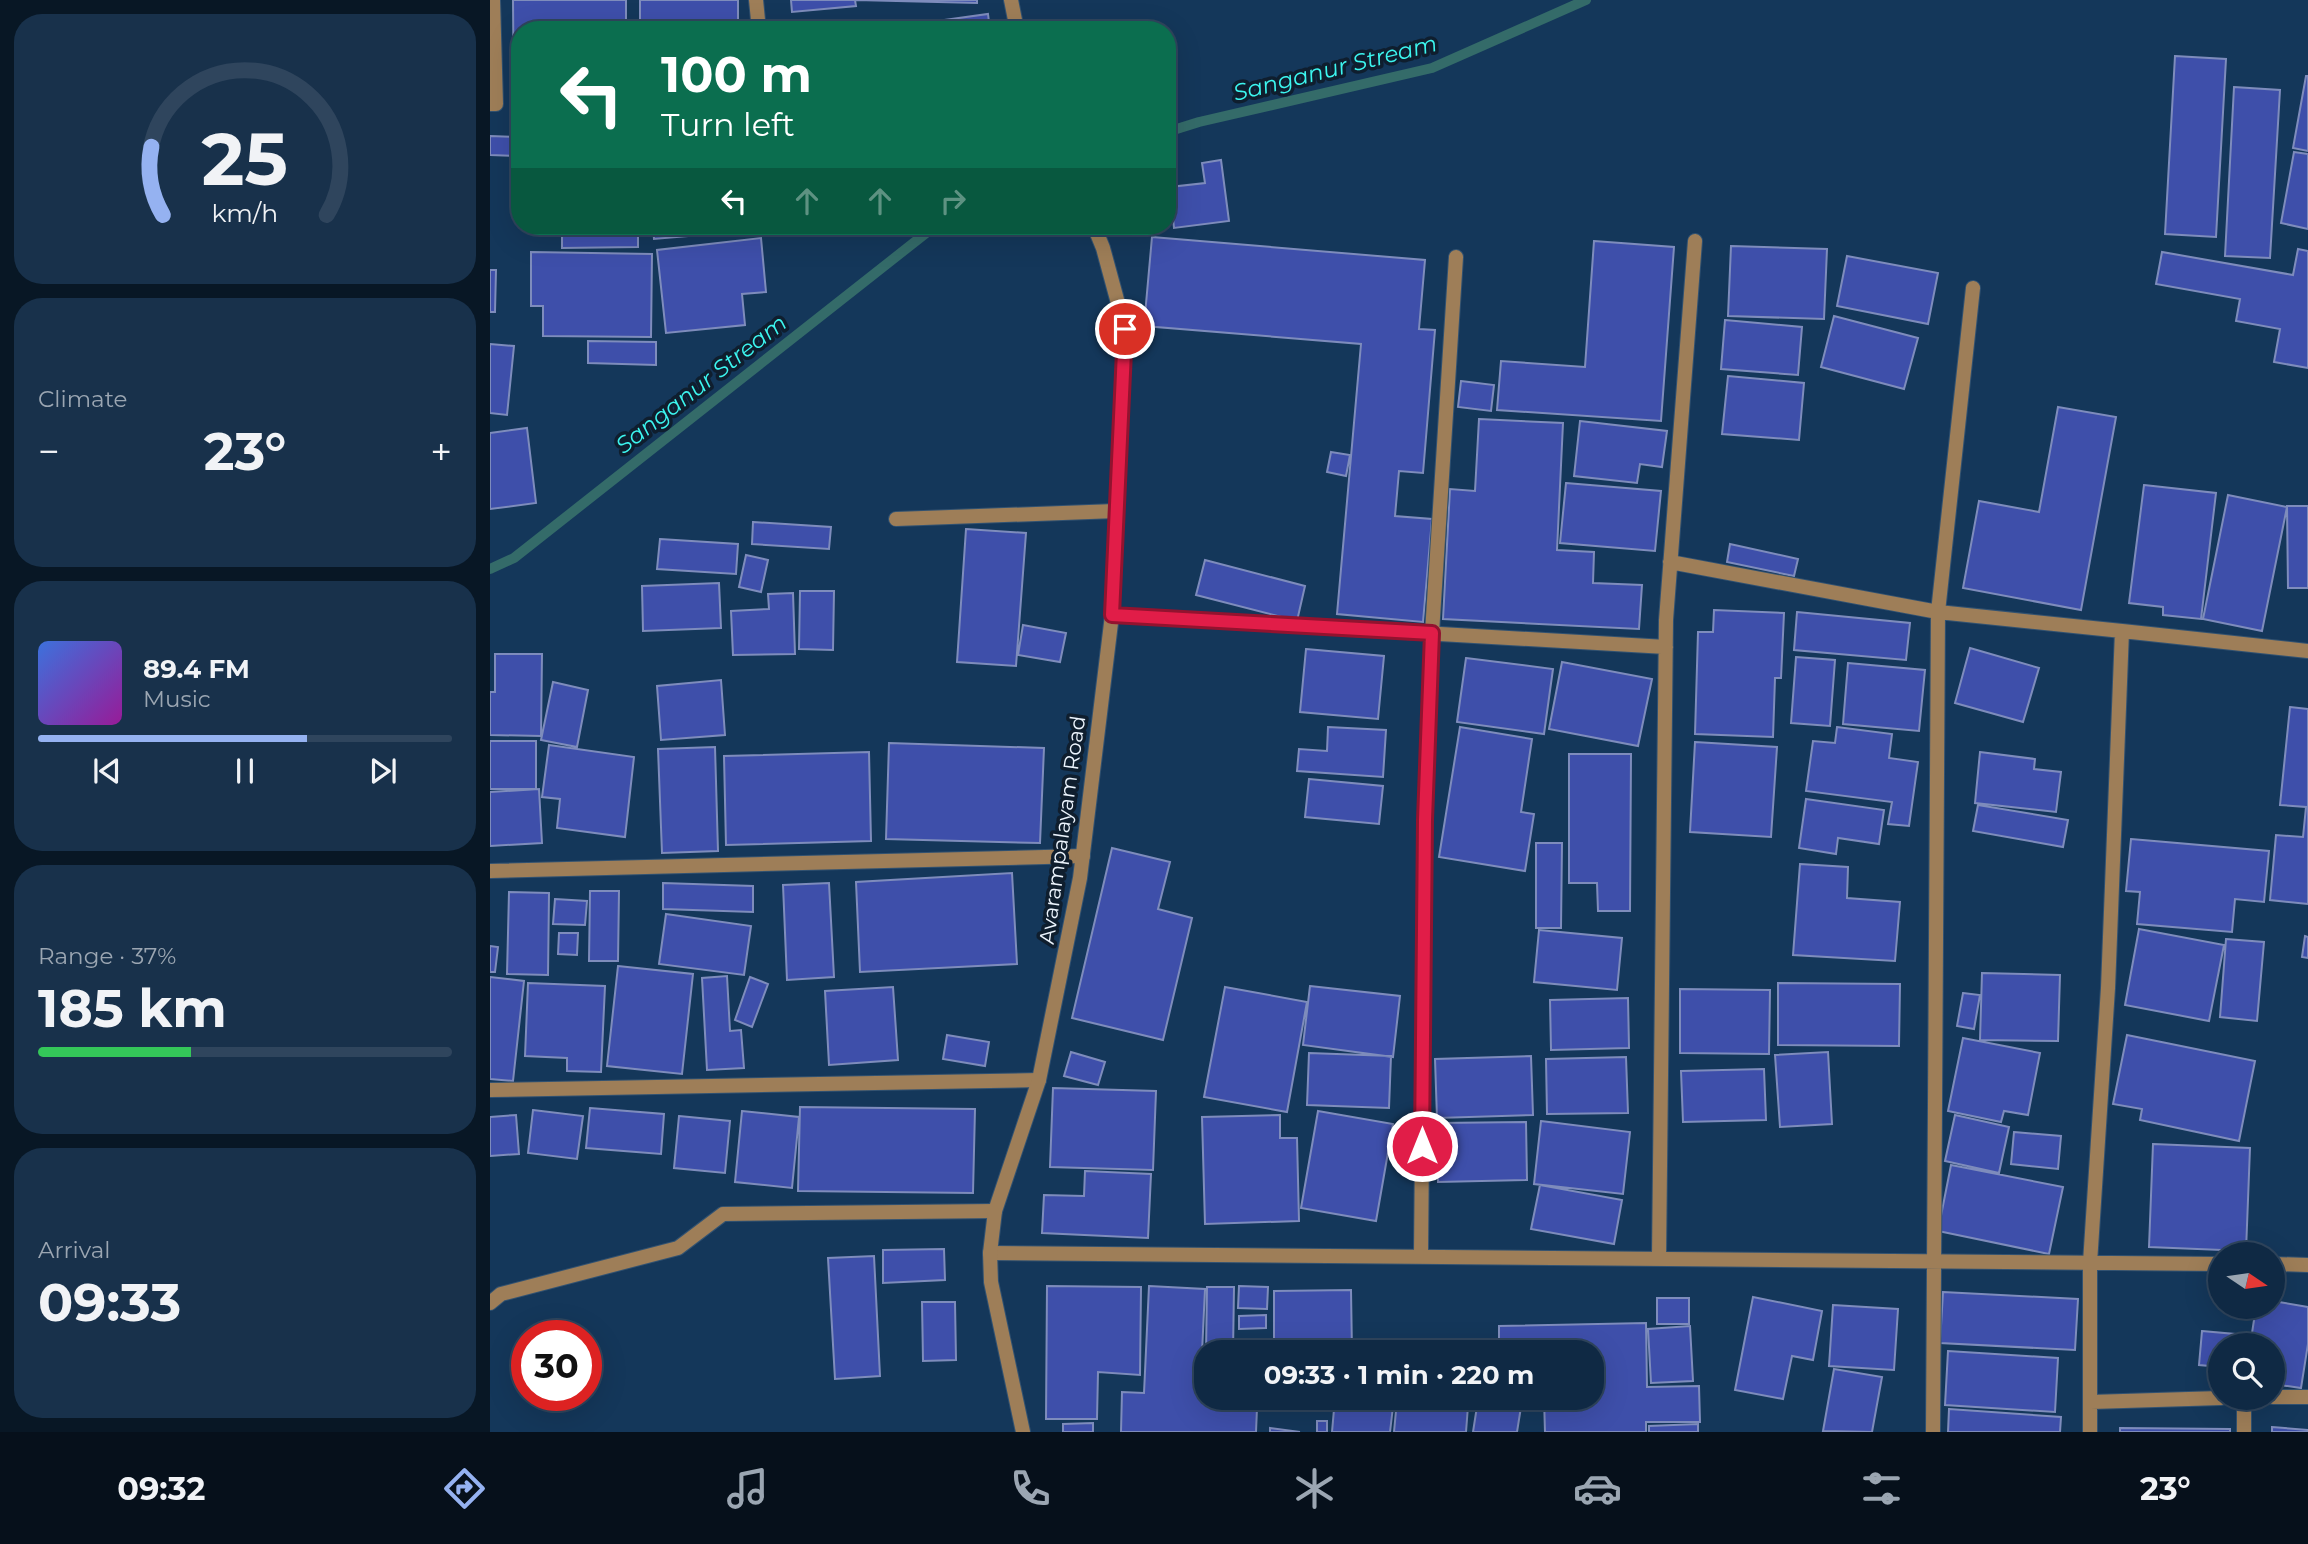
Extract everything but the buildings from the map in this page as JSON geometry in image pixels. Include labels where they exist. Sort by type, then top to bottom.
[{"type":"street","points":[[490,104],[496,104],[493,0]]},
{"type":"street","points":[[756,0],[758,21]]},
{"type":"street","points":[[1011,0],[1015,21]]},
{"type":"street","name":"Avarampalayam Road","points":[[1023,1432],[990,1282],[990,1253],[995,1211],[1040,1080],[1083,856],[1112,615],[1125,329],[1098,235]]},
{"type":"street","points":[[1659,1258],[1666,647],[1695,241]]},
{"type":"street","points":[[1421,1255],[1425,820],[1432,633],[1455,257]]},
{"type":"street","points":[[1933,1432],[1938,612],[1973,288]]},
{"type":"street","points":[[895,519],[1116,511]]},
{"type":"street","points":[[1671,562],[1938,612],[2308,652]]},
{"type":"street","points":[[1112,615],[1666,647]]},
{"type":"street","points":[[2090,1432],[2090,1263],[2108,988],[2122,631]]},
{"type":"street","points":[[490,871],[1083,856]]},
{"type":"street","points":[[490,1090],[1040,1080]]},
{"type":"street","points":[[490,1303],[501,1294],[678,1248],[723,1214],[995,1211]]},
{"type":"street","points":[[990,1253],[2208,1264]]},
{"type":"street","points":[[2286,1264],[2308,1265]]},
{"type":"street","points":[[2285,1397],[2308,1397]]},
{"type":"street","points":[[2091,1402],[2208,1398]]},
{"type":"street","points":[[2244,1410],[2244,1432]]},
{"type":"waterway","name":"Sanganur Stream","points":[[1176,129],[1432,68],[1586,0]]},
{"type":"waterway","name":"Sanganur Stream","points":[[490,569],[514,558],[924,235]]},
{"type":"route","points":[[1125,329],[1112,615],[1432,633],[1425,820],[1422,1146]]}]
